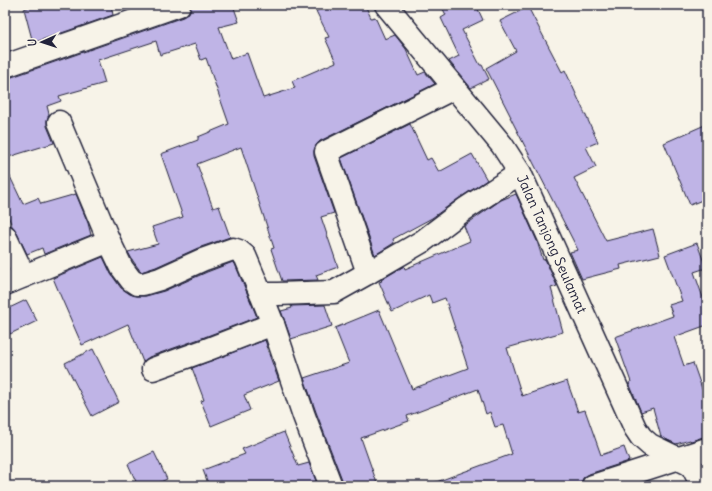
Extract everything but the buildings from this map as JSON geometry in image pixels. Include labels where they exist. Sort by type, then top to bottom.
[{"type":"street","points":[[5,66],[179,5]]},
{"type":"street","name":"Jalan Tanjong Seulamat","points":[[386,5],[502,145],[520,173],[635,428],[650,446],[689,464],[693,468],[702,486]]},
{"type":"street","points":[[368,273],[326,152],[454,88]]},
{"type":"street","points":[[59,122],[109,241],[122,268],[131,280],[137,284],[144,284],[160,279],[202,260],[233,249],[239,251],[245,256],[273,324],[304,416],[331,486]]},
{"type":"street","points":[[261,294],[334,292],[423,240],[465,209],[520,173]]},
{"type":"street","points":[[5,236],[14,280],[109,241]]},
{"type":"street","points":[[153,369],[273,324]]},
{"type":"street","points":[[594,486],[707,449]]}]
